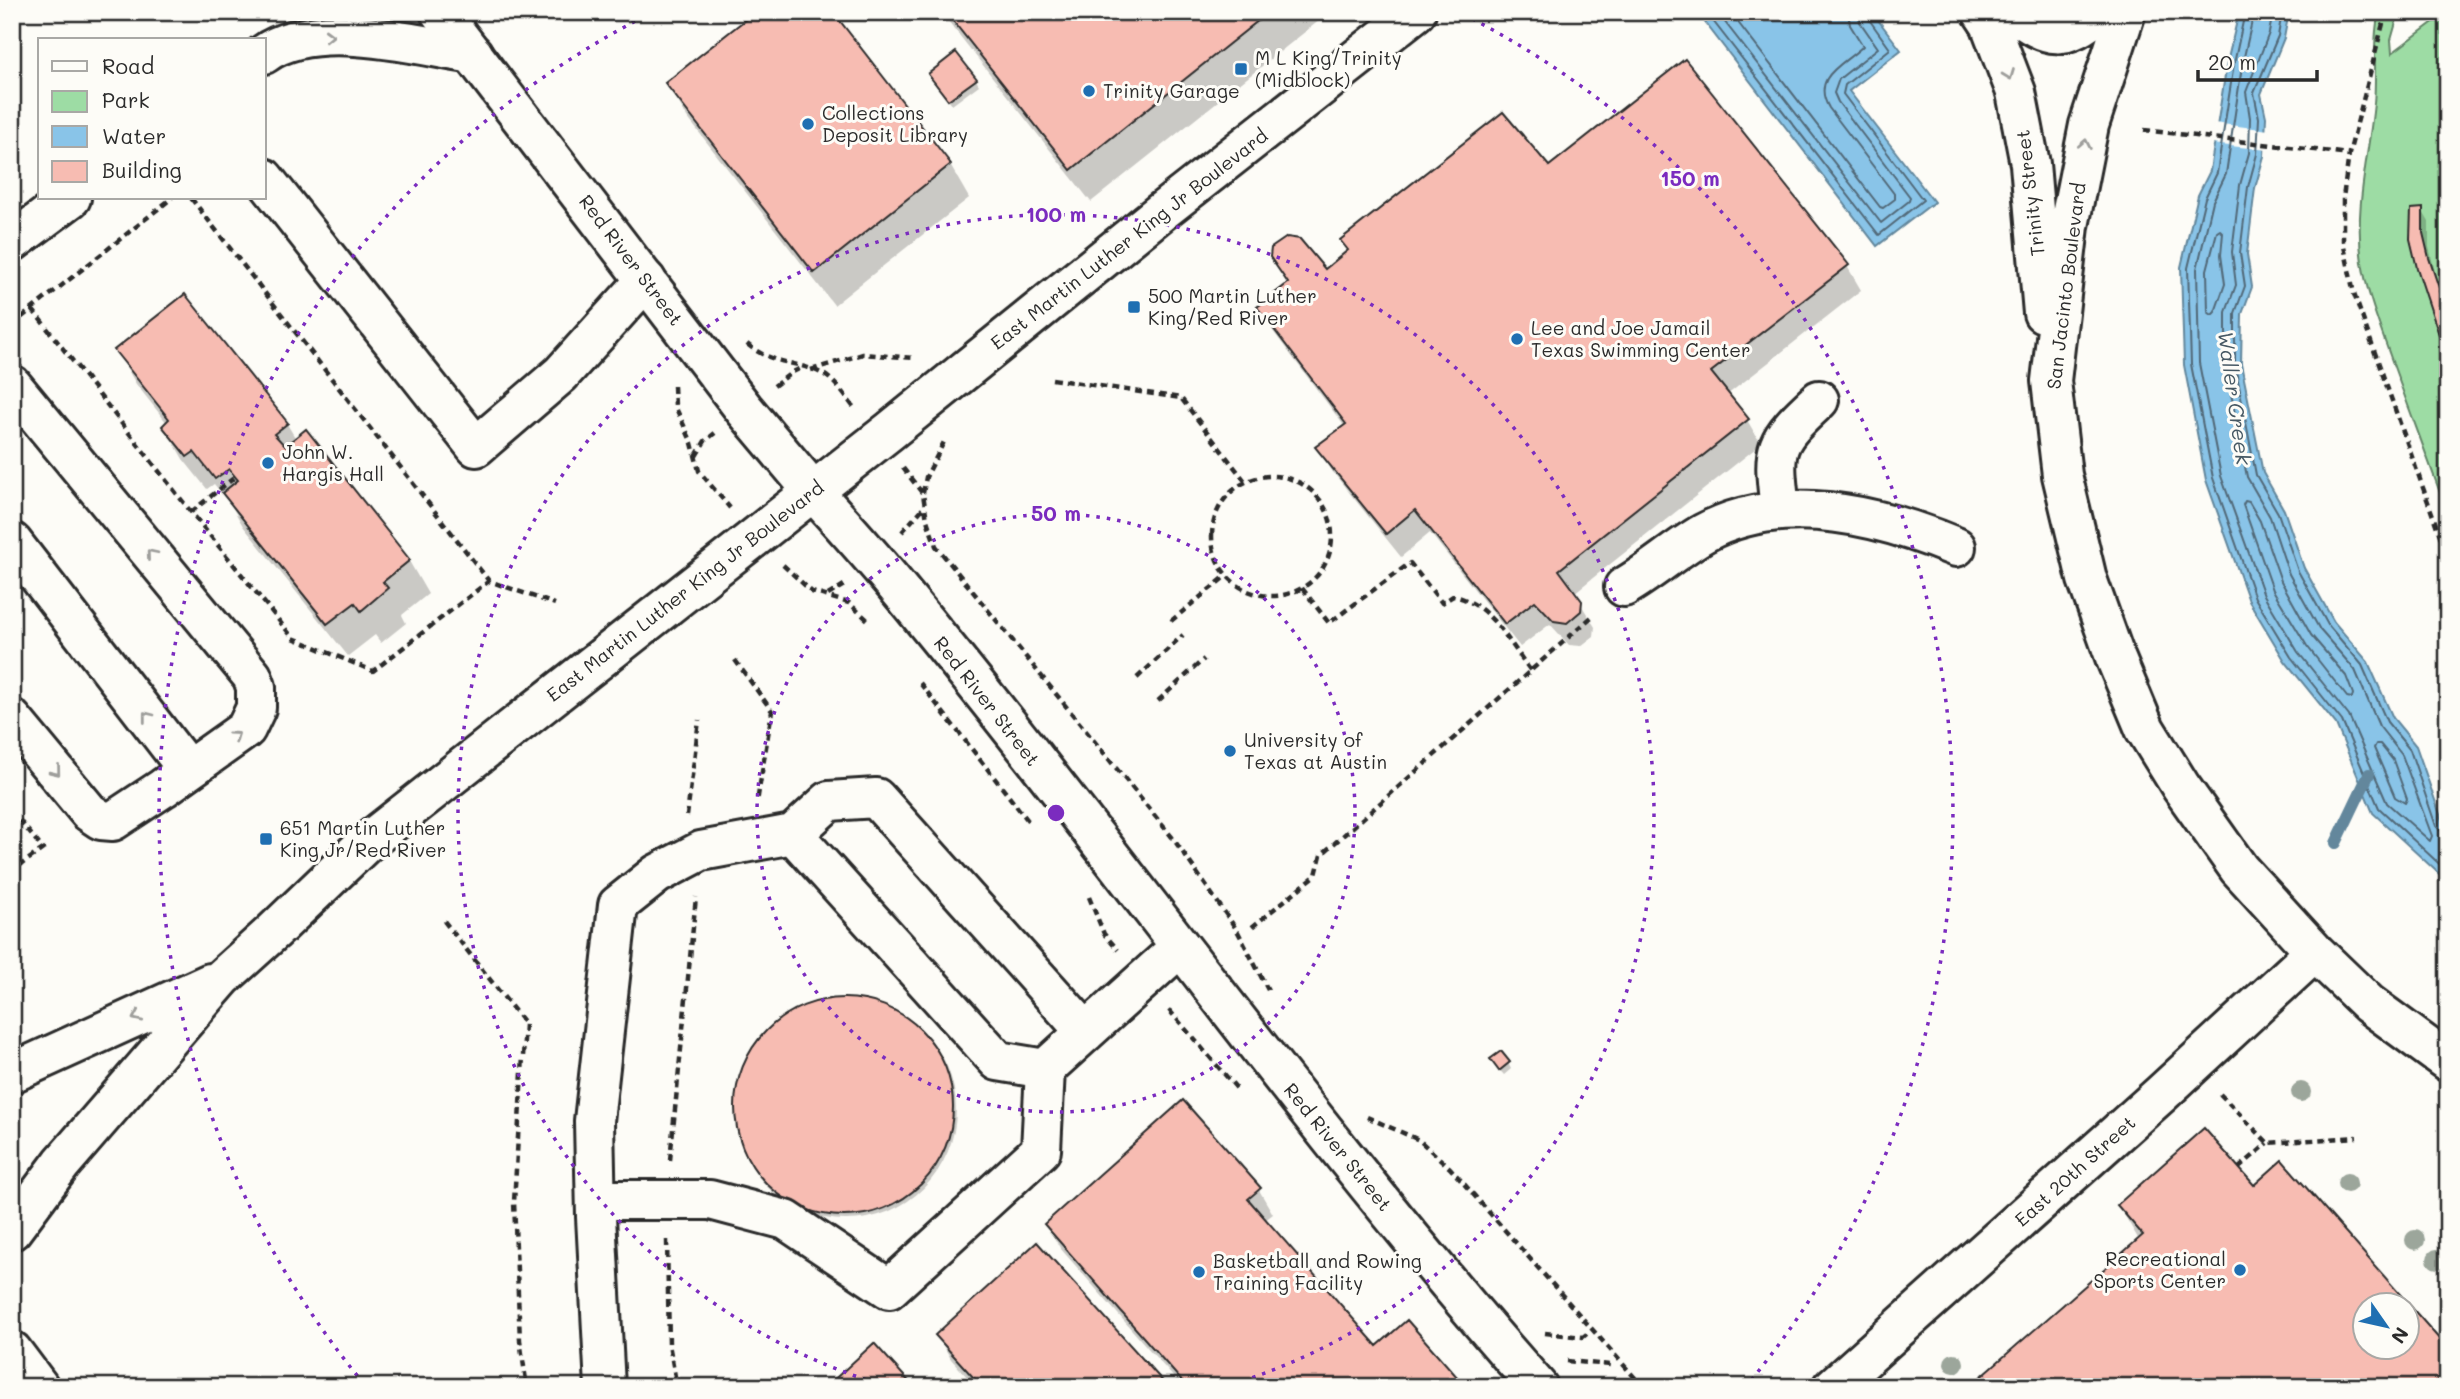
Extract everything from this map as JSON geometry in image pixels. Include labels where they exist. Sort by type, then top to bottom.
[{"type":"street","name":"Red River Street","points":[[440,12],[744,409],[895,584],[1445,1281],[1538,1387]]},
{"type":"street","name":"East Martin Luther King Jr Boulevard","points":[[12,1230],[62,1163],[222,978],[365,844],[1416,12]]},
{"type":"street","name":"Trinity Street","points":[[1982,12],[1990,24],[2016,92],[2030,164],[2051,381]]},
{"type":"street","points":[[2013,12],[2025,21],[2053,34],[2080,29],[2115,16]]},
{"type":"street","name":"San Jacinto Boulevard","points":[[2115,16],[2069,226],[2051,381],[2062,475],[2087,579],[2145,729],[2181,787],[2239,869],[2315,952],[2369,1004],[2448,1062]]},
{"type":"street","points":[[266,53],[295,40],[349,36],[473,54]]},
{"type":"street","points":[[266,181],[477,447],[561,374],[646,280]]},
{"type":"street","points":[[12,242],[68,200]]},
{"type":"street","points":[[12,385],[252,676],[256,687],[256,708],[246,729],[113,821],[101,820],[89,811],[12,719]]},
{"type":"street","points":[[1780,510],[1775,468],[1779,445],[1790,426],[1819,400]]},
{"type":"street","points":[[1625,587],[1702,534],[1724,524],[1780,510],[1853,516],[1915,530],[1955,547]]},
{"type":"street","points":[[12,542],[188,770]]},
{"type":"street","points":[[605,1387],[594,1121],[618,905],[657,874],[701,851],[793,834],[829,801],[876,798],[1086,1032]]},
{"type":"street","points":[[793,834],[998,1061],[1045,1069]]},
{"type":"street","points":[[596,1200],[710,1200],[786,1220],[889,1289],[1041,1150],[1045,1069],[1180,947]]},
{"type":"street","name":"East 20th Street","points":[[1833,1387],[2161,1094],[2315,952]]},
{"type":"street","points":[[12,1073],[222,978]]},
{"type":"street","points":[[12,1352],[39,1387]]},
{"type":"path","points":[[2386,12],[2349,154],[2343,198],[2343,241],[2354,294],[2448,558]]},
{"type":"path","points":[[2144,130],[2349,154]]},
{"type":"path","points":[[12,325],[169,200]]},
{"type":"path","points":[[193,200],[489,581],[555,604]]},
{"type":"path","points":[[32,309],[293,638],[373,671],[489,581]]},
{"type":"path","points":[[747,343],[757,352],[779,362],[811,370],[830,379]]},
{"type":"path","points":[[811,370],[863,354],[974,362]]},
{"type":"path","points":[[782,380],[802,368]]},
{"type":"path","points":[[1052,379],[1181,398],[1245,481]]},
{"type":"path","points":[[674,380],[675,406],[692,443],[699,471],[708,484]]},
{"type":"path","points":[[695,457],[705,441]]},
{"type":"path","points":[[1265,475],[1286,476],[1305,485],[1320,498],[1330,516],[1333,537],[1329,558],[1318,575],[1302,588],[1282,595],[1261,596],[1242,589],[1226,576],[1216,560],[1211,542],[1212,524],[1219,506],[1230,491],[1245,481],[1265,475]]},
{"type":"path","points":[[191,512],[235,477]]},
{"type":"path","points":[[913,480],[923,494],[936,546],[1172,837],[1237,930],[1270,994]]},
{"type":"path","points":[[912,524],[925,507]]},
{"type":"path","points":[[1302,588],[1329,623],[1410,563],[1442,603],[1453,596],[1467,598],[1478,606],[1531,671]]},
{"type":"path","points":[[1171,621],[1226,576]]},
{"type":"path","points":[[827,596],[846,584]]},
{"type":"path","points":[[802,585],[812,592],[842,599],[855,606],[875,628]]},
{"type":"path","points":[[1252,927],[1316,875],[1321,855],[1625,587]]},
{"type":"path","points":[[1137,677],[1184,635]]},
{"type":"path","points":[[1158,701],[1204,659]]},
{"type":"path","points":[[735,660],[772,711],[750,842]]},
{"type":"path","points":[[918,681],[1029,822]]},
{"type":"path","points":[[695,825],[686,816],[699,720]]},
{"type":"path","points":[[12,811],[43,849],[12,871]]},
{"type":"path","points":[[1081,887],[1089,897],[1104,934]]},
{"type":"path","points":[[669,1171],[697,892]]},
{"type":"path","points":[[444,921],[525,1024],[514,1202],[520,1340],[527,1387]]},
{"type":"path","points":[[2220,1094],[2268,1143]]},
{"type":"path","points":[[1362,1114],[1419,1140],[1436,1155],[1643,1387]]},
{"type":"path","points":[[2239,1168],[2268,1143],[2357,1137]]},
{"type":"path","points":[[667,1238],[669,1344],[677,1387]]},
{"type":"path","points":[[1583,1337],[1589,1332]]},
{"type":"green space","points":[[2379,12],[2399,12],[2391,40],[2392,53],[2444,12],[2448,12],[2448,515],[2375,313],[2362,262],[2361,202],[2374,103]]},
{"type":"water","points":[[1697,12],[1872,12],[1901,50],[1849,91],[1934,202],[1877,246]]},
{"type":"water","name":"Waller Creek","points":[[2239,12],[2289,12],[2284,38],[2261,94],[2266,117],[2264,156],[2255,188],[2247,254],[2252,287],[2242,314],[2241,364],[2263,473],[2284,510],[2304,568],[2334,622],[2368,662],[2393,718],[2416,746],[2443,823],[2448,830],[2448,882],[2373,813],[2336,724],[2285,661],[2249,601],[2206,480],[2184,365],[2181,267],[2198,195],[2210,171],[2227,63]]},
{"type":"pier","points":[[2214,123],[2269,130],[2268,150],[2211,144]]},
{"type":"building","name":"Collections Deposit Library","points":[[755,12],[833,12],[951,164],[814,273],[665,83]]},
{"type":"building","name":"Trinity Garage","points":[[946,12],[1269,12],[1071,170]]},
{"type":"building","points":[[956,52],[977,79],[948,100],[928,74]]},
{"type":"building","name":"Lee and Joe Jamail Texas Swimming Center","points":[[1685,59],[1849,265],[1711,372],[1749,419],[1559,570],[1582,601],[1581,611],[1567,623],[1554,621],[1535,601],[1505,624],[1415,510],[1386,534],[1315,447],[1346,424],[1257,307],[1288,283],[1270,257],[1271,248],[1287,237],[1300,239],[1325,269],[1348,250],[1340,240],[1503,112],[1549,166]]},
{"type":"building","points":[[2423,208],[2423,233],[2448,315],[2448,362],[2410,239],[2411,209]]},
{"type":"building","name":"John W. Hargis Hall","points":[[185,294],[288,423],[274,434],[285,446],[306,429],[410,560],[383,582],[388,588],[361,611],[355,603],[327,624],[222,493],[238,480],[229,469],[215,479],[194,452],[187,457],[162,426],[169,419],[114,350]]},
{"type":"building","points":[[844,998],[886,1006],[905,1016],[921,1030],[935,1046],[945,1065],[953,1107],[945,1149],[935,1168],[921,1184],[905,1198],[886,1208],[844,1216],[802,1208],[783,1198],[767,1184],[753,1168],[743,1149],[735,1107],[743,1065],[753,1046],[767,1030],[783,1016],[802,1006]]},
{"type":"building","points":[[1501,1051],[1510,1062],[1499,1071],[1490,1059]]},
{"type":"building","name":"Basketball and Rowing Training Facility","points":[[1183,1100],[1261,1188],[1248,1199],[1377,1346],[1407,1320],[1466,1387],[1187,1387],[1044,1224]]},
{"type":"building","name":"Recreational Sports Center","points":[[2204,1128],[2254,1185],[2282,1160],[2396,1290],[2352,1290],[2352,1360],[2422,1360],[2422,1319],[2448,1349],[2448,1371],[2430,1387],[1969,1387],[2143,1235],[2117,1205]]},
{"type":"building","points":[[1037,1242],[1168,1387],[982,1387],[935,1335]]},
{"type":"building","points":[[874,1343],[914,1387],[826,1387]]},
{"type":"waterway","points":[[2336,843],[2369,774]]},
{"type":"place","name":"M L King/Trinity (Midblock)","points":[[1241,69]]},
{"type":"place","name":"Trinity Garage","points":[[1089,91]]},
{"type":"place","name":"Collections Deposit Library","points":[[808,124]]},
{"type":"place","name":"500 Martin Luther King/Red River","points":[[1134,307]]},
{"type":"place","name":"Lee and Joe Jamail Texas Swimming Center","points":[[1517,339]]},
{"type":"place","name":"John W. Hargis Hall","points":[[268,463]]},
{"type":"place","name":"University of Texas at Austin","points":[[1230,751]]},
{"type":"place","name":"651 Martin Luther King Jr/Red River","points":[[266,839]]},
{"type":"place","name":"Recreational Sports Center","points":[[2240,1270]]},
{"type":"place","name":"Basketball and Rowing Training Facility","points":[[1199,1272]]}]
